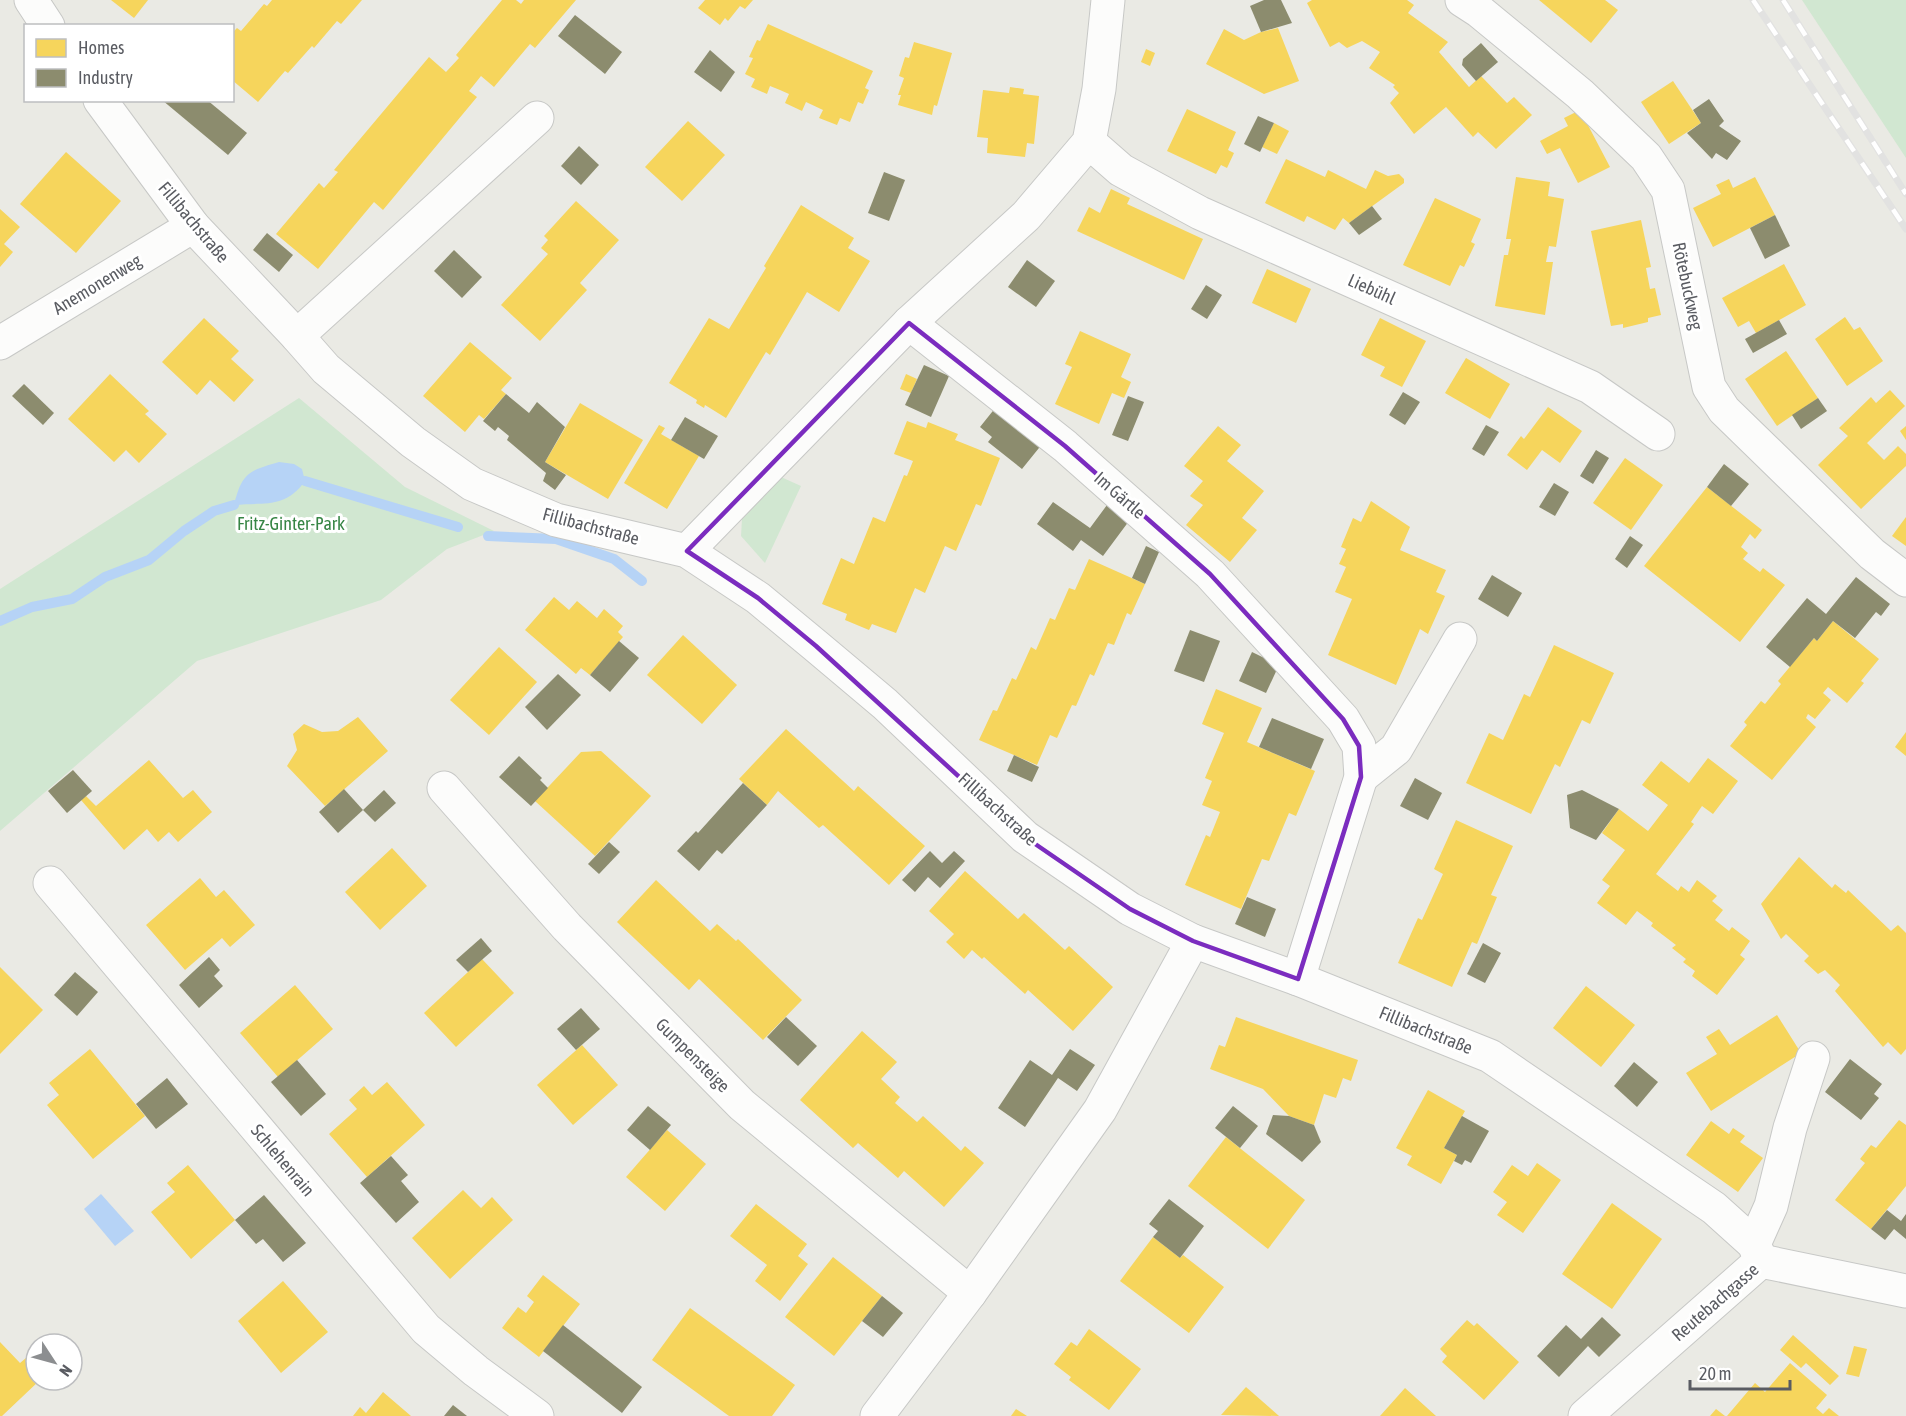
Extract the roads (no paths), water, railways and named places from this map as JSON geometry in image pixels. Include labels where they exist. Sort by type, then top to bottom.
[{"type":"street","points":[[31,0],[47,24]]},
{"type":"street","points":[[687,551],[909,323],[1026,216],[1089,142],[1099,90],[1108,0]]},
{"type":"street","name":"Rötebuckweg","points":[[1462,0],[1479,11],[1580,94],[1646,157],[1668,190],[1709,387],[1724,410],[1872,554],[1906,580]]},
{"type":"street","name":"Fillibachstraße","points":[[101,102],[193,226],[326,369],[362,401],[472,484],[556,519],[687,551],[758,597],[885,704],[1025,837],[1130,909],[1192,941],[1490,1056],[1714,1208],[1757,1253]]},
{"type":"street","points":[[297,336],[537,118]]},
{"type":"street","name":"Liebühl","points":[[1089,142],[1121,170],[1200,213],[1590,387],[1658,434]]},
{"type":"street","name":"Anemonenweg","points":[[0,343],[193,226]]},
{"type":"street","name":"Im Gärtle","points":[[909,323],[1065,446],[1210,574],[1343,719],[1359,746],[1362,777],[1298,980]]},
{"type":"street","points":[[1362,777],[1396,749],[1460,639]]},
{"type":"street","name":"Gumpensteige","points":[[444,788],[567,927],[742,1105],[970,1293]]},
{"type":"street","name":"Schlehenrain","points":[[50,883],[426,1329],[476,1371],[537,1416]]},
{"type":"street","points":[[878,1416],[970,1293],[1100,1110],[1192,941]]},
{"type":"street","points":[[1757,1253],[1791,1128],[1813,1058]]},
{"type":"street","name":"Reutebachgasse","points":[[1585,1416],[1757,1253],[1906,1291]]},
{"type":"water","points":[[279,462],[294,464],[302,469],[305,481],[297,490],[290,496],[274,502],[234,505],[240,486],[248,475],[260,468]]},
{"type":"water","points":[[101,1194],[134,1231],[115,1246],[84,1209]]},
{"type":"waterway","points":[[305,481],[458,527]]},
{"type":"waterway","points":[[0,621],[32,607],[72,599],[105,577],[149,560],[184,531],[214,511],[234,505]]},
{"type":"waterway","points":[[488,536],[556,539],[614,559],[642,581]]},
{"type":"railway","points":[[1753,0],[1906,229]]},
{"type":"railway","points":[[1783,0],[1906,194]]},
{"type":"park label","name":"Fritz-Ginter-Park","points":[[291,523]]}]
